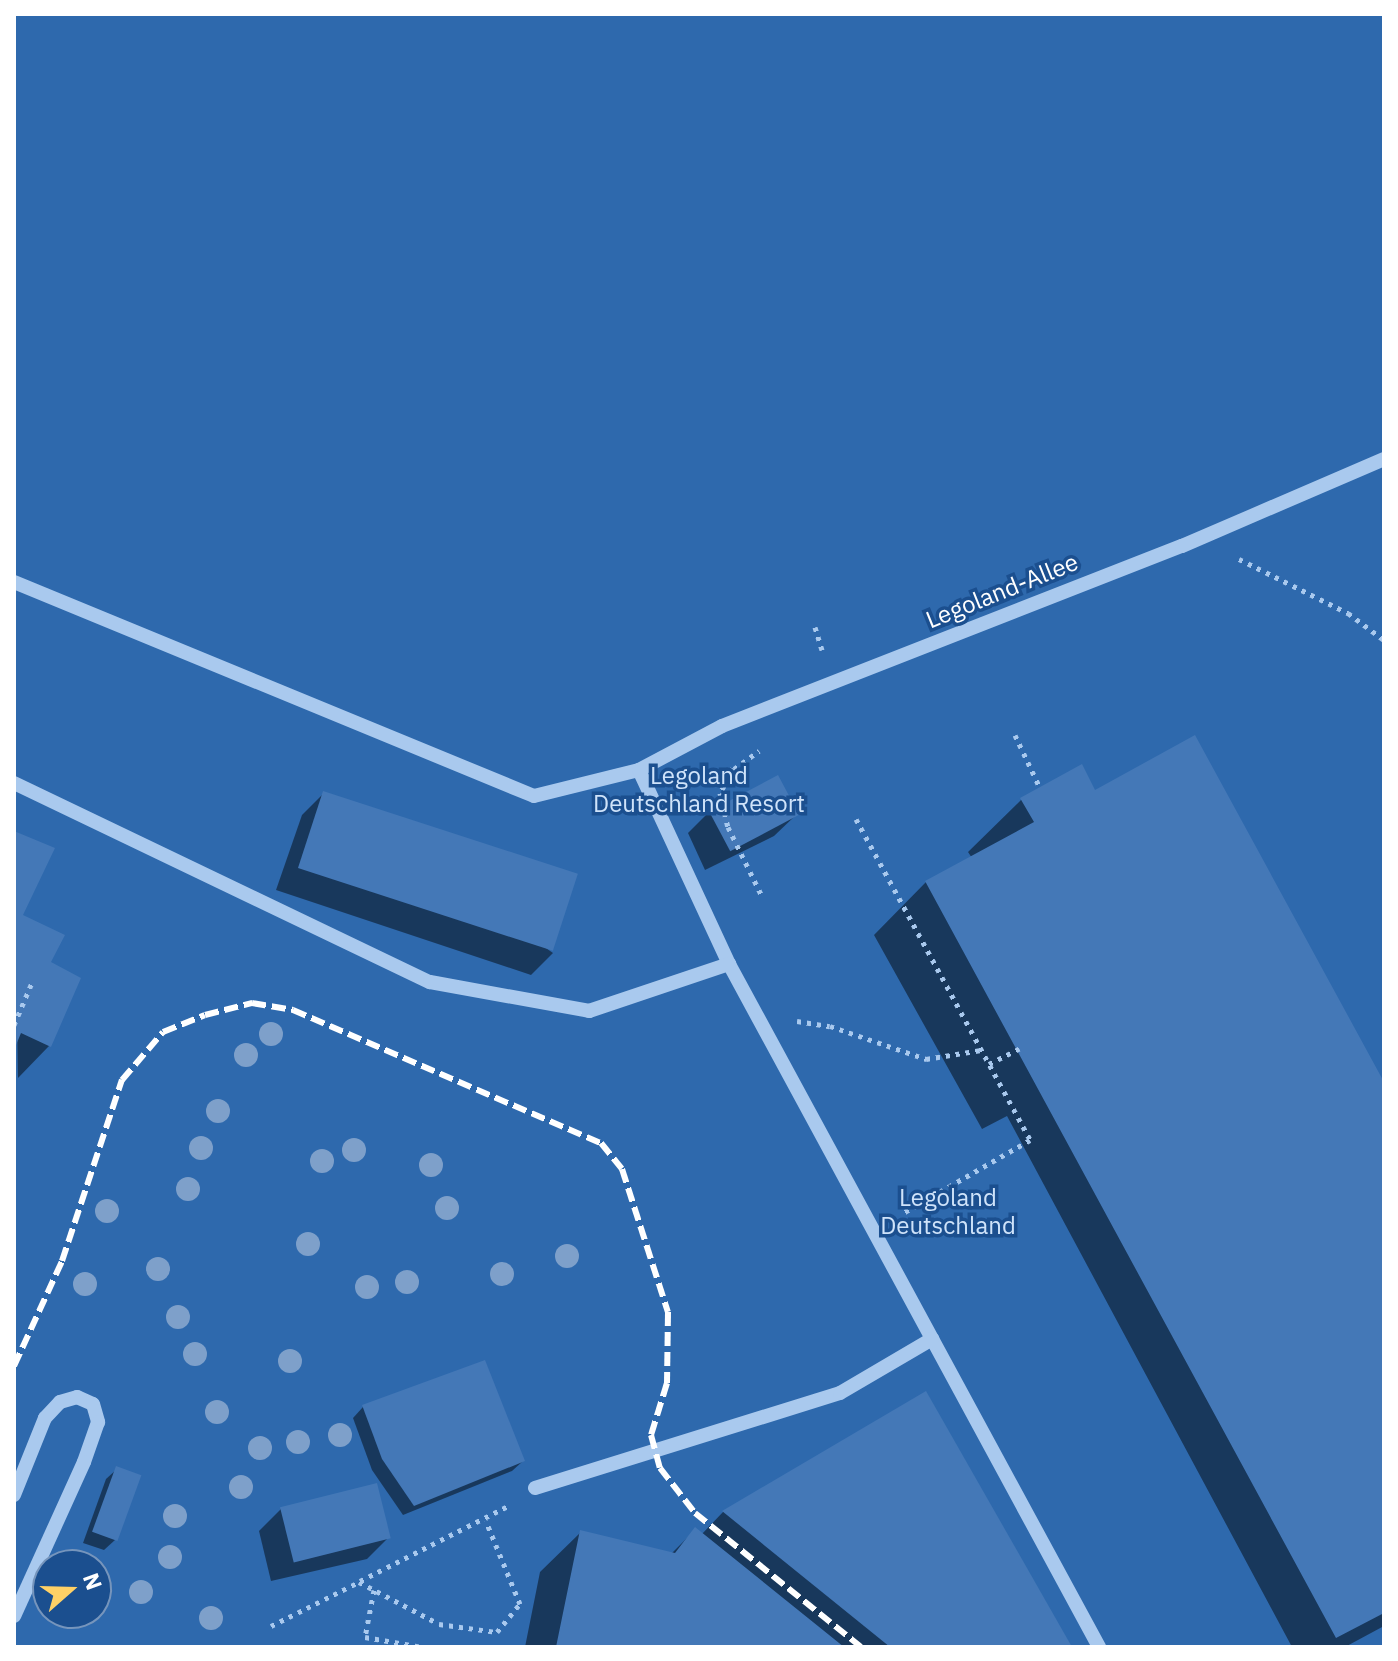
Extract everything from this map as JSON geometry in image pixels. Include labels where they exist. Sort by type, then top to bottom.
[{"type":"street","name":"Legoland-Allee","points":[[14,582],[534,796],[639,770],[722,726],[1071,586],[1182,546],[1384,459]]},
{"type":"street","points":[[639,770],[729,964],[1099,1647]]},
{"type":"street","points":[[14,783],[430,982],[589,1011],[729,964]]},
{"type":"street","points":[[535,1488],[840,1393],[932,1339]]},
{"type":"street","points":[[14,1495],[45,1418],[60,1402],[77,1397],[93,1404],[98,1422],[84,1462],[14,1616]]},
{"type":"path","points":[[1182,546],[1254,563],[1348,613],[1384,640]]},
{"type":"path","points":[[722,726],[734,769],[720,793],[728,827],[761,894]]},
{"type":"path","points":[[1015,735],[1040,788]]},
{"type":"path","points":[[856,819],[1030,1140],[874,1231]]},
{"type":"path","points":[[14,1025],[33,980]]},
{"type":"path","points":[[756,1014],[830,1026],[926,1059],[981,1050]]},
{"type":"path","points":[[989,1064],[1019,1049]]},
{"type":"path","points":[[271,1626],[359,1582],[486,1521],[520,1604],[497,1632],[439,1624],[359,1582]]},
{"type":"path","points":[[374,1590],[365,1637],[422,1647]]},
{"type":"green space","name":"Legoland Deutschland Resort","points":[[14,14],[1384,14],[1384,1647],[14,1647]]},
{"type":"building","points":[[1195,735],[1384,1082],[1384,1613],[1336,1638],[925,881],[1034,822],[1020,798],[1082,764],[1095,790]]},
{"type":"building","points":[[778,775],[799,815],[730,851],[709,812]]},
{"type":"building","points":[[323,791],[578,874],[553,951],[298,868]]},
{"type":"building","points":[[14,831],[55,848],[23,915],[65,935],[51,962],[81,978],[51,1047],[21,1033],[14,1050]]},
{"type":"building","points":[[485,1360],[525,1461],[414,1506],[382,1459],[362,1405]]},
{"type":"building","points":[[926,1391],[1072,1647],[890,1647],[722,1511]]},
{"type":"building","points":[[116,1466],[141,1475],[117,1541],[92,1532]]},
{"type":"building","points":[[377,1483],[391,1538],[294,1562],[280,1507]]},
{"type":"building","points":[[695,1527],[844,1647],[556,1647],[580,1530],[675,1553]]},
{"type":"railway","points":[[14,1366],[62,1261],[122,1080],[163,1032],[205,1015],[252,1003],[293,1010],[601,1143],[622,1169],[668,1312],[667,1383],[651,1435],[660,1468],[695,1513],[861,1647]]},
{"type":"park label","name":"Legoland Deutschland","points":[[948,1212]]}]
